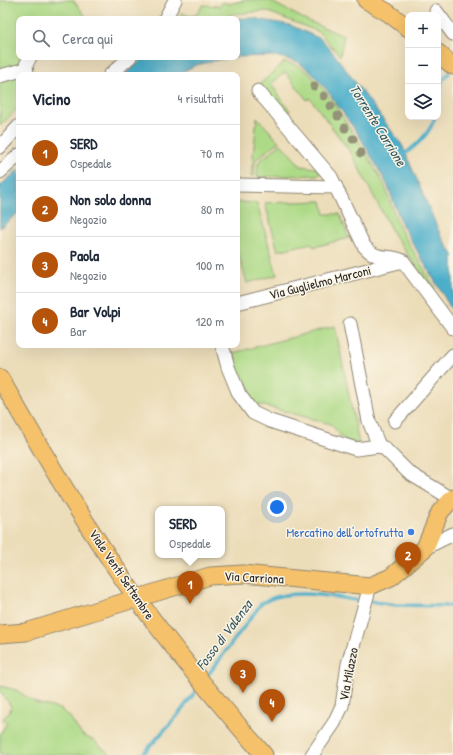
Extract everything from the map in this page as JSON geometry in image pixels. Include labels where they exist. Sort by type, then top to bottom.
[{"type":"main road","points":[[366,0],[387,12],[405,26]]},
{"type":"main road","points":[[441,56],[453,66]]},
{"type":"main road","name":"Viale Venti Settembre","points":[[0,378],[36,440],[136,598],[192,670],[264,755]]},
{"type":"main road","points":[[370,589],[391,576],[425,548],[440,512],[452,499]]},
{"type":"main road","name":"Via Carriona","points":[[0,634],[26,632],[210,576],[242,574],[370,589]]},
{"type":"street","points":[[167,16],[175,0]]},
{"type":"street","points":[[434,9],[453,34]]},
{"type":"street","points":[[113,72],[127,60]]},
{"type":"street","points":[[0,76],[28,67]]},
{"type":"street","name":"Via Guglielmo Marconi","points":[[258,91],[331,177],[364,246],[370,253],[380,258],[395,257],[402,262]]},
{"type":"street","points":[[0,147],[16,129]]},
{"type":"street","points":[[0,172],[16,159]]},
{"type":"street","points":[[240,185],[336,187]]},
{"type":"street","points":[[402,262],[453,328]]},
{"type":"street","name":"Via Guglielmo Marconi","points":[[240,302],[402,262]]},
{"type":"street","points":[[350,324],[369,421],[379,446],[389,452],[409,473],[452,499]]},
{"type":"street","points":[[223,348],[228,368],[239,394],[253,413],[270,421],[356,449],[379,446]]},
{"type":"street","points":[[395,422],[453,355]]},
{"type":"street","points":[[425,548],[453,534]]},
{"type":"street","name":"Via Milazzo","points":[[312,755],[334,723],[342,706],[348,664],[370,589]]},
{"type":"green space","points":[[0,0],[73,0],[85,16],[16,16],[16,60],[25,60],[20,72],[16,72],[16,110],[0,126]]},
{"type":"green space","points":[[245,0],[268,0],[306,20],[344,36],[340,56],[319,32],[266,11],[225,16],[190,16],[196,15],[203,5],[220,6],[222,2],[229,4]]},
{"type":"green space","points":[[181,13],[190,16],[180,16]]},
{"type":"green space","points":[[284,62],[297,65],[308,72],[326,92],[363,148],[384,184],[399,227],[435,288],[432,289],[394,235],[351,153],[310,98],[307,100],[285,72],[271,84],[290,111],[285,115],[259,85]]},
{"type":"green space","points":[[257,117],[279,142],[255,160],[254,176],[251,176]]},
{"type":"green space","points":[[281,144],[301,166],[316,168],[320,172],[319,175],[257,177],[258,162]]},
{"type":"green space","points":[[322,201],[325,214],[340,214],[349,238],[314,247],[311,243],[278,251],[265,203]]},
{"type":"green space","points":[[240,202],[257,203],[277,275],[247,283],[240,259]]},
{"type":"green space","points":[[335,326],[359,444],[344,440],[331,424],[253,403],[242,385],[233,353]]},
{"type":"green space","points":[[0,686],[16,690],[36,703],[60,709],[69,716],[82,735],[93,740],[111,755],[0,755],[0,734],[7,723],[3,719],[10,711],[11,706],[0,691]]},
{"type":"water","name":"Torrente Carrione","points":[[240,18],[252,18],[290,25],[321,39],[335,55],[402,145],[441,236],[453,255],[453,312],[402,225],[387,184],[360,137],[327,90],[310,71],[298,62],[275,56],[240,57]]},
{"type":"water","points":[[142,60],[219,60],[196,65],[182,72],[128,72]]},
{"type":"water","points":[[16,172],[16,215],[0,228],[0,186]]},
{"type":"waterway","points":[[441,88],[442,81],[449,73]]},
{"type":"waterway","name":"Torrente Carrione","points":[[402,156],[422,139],[430,129],[434,120]]},
{"type":"waterway","name":"Fosso di Valenza","points":[[205,679],[261,604],[271,599],[283,595],[310,594],[363,601]]},
{"type":"waterway","name":"Fosso di Valenza","points":[[369,601],[396,605],[453,606]]},
{"type":"waterway","name":"Fosso di Valenza","points":[[142,755],[177,716],[199,687]]},
{"type":"place","name":"Mercatino dell'ortofrutta","points":[[411,532]]},
{"type":"place","name":"Non solo donna","points":[[408,575]]},
{"type":"place","name":"SERD","points":[[190,604]]},
{"type":"place","name":"Paola","points":[[243,693]]},
{"type":"place","name":"Bar Volpi","points":[[272,722]]}]
